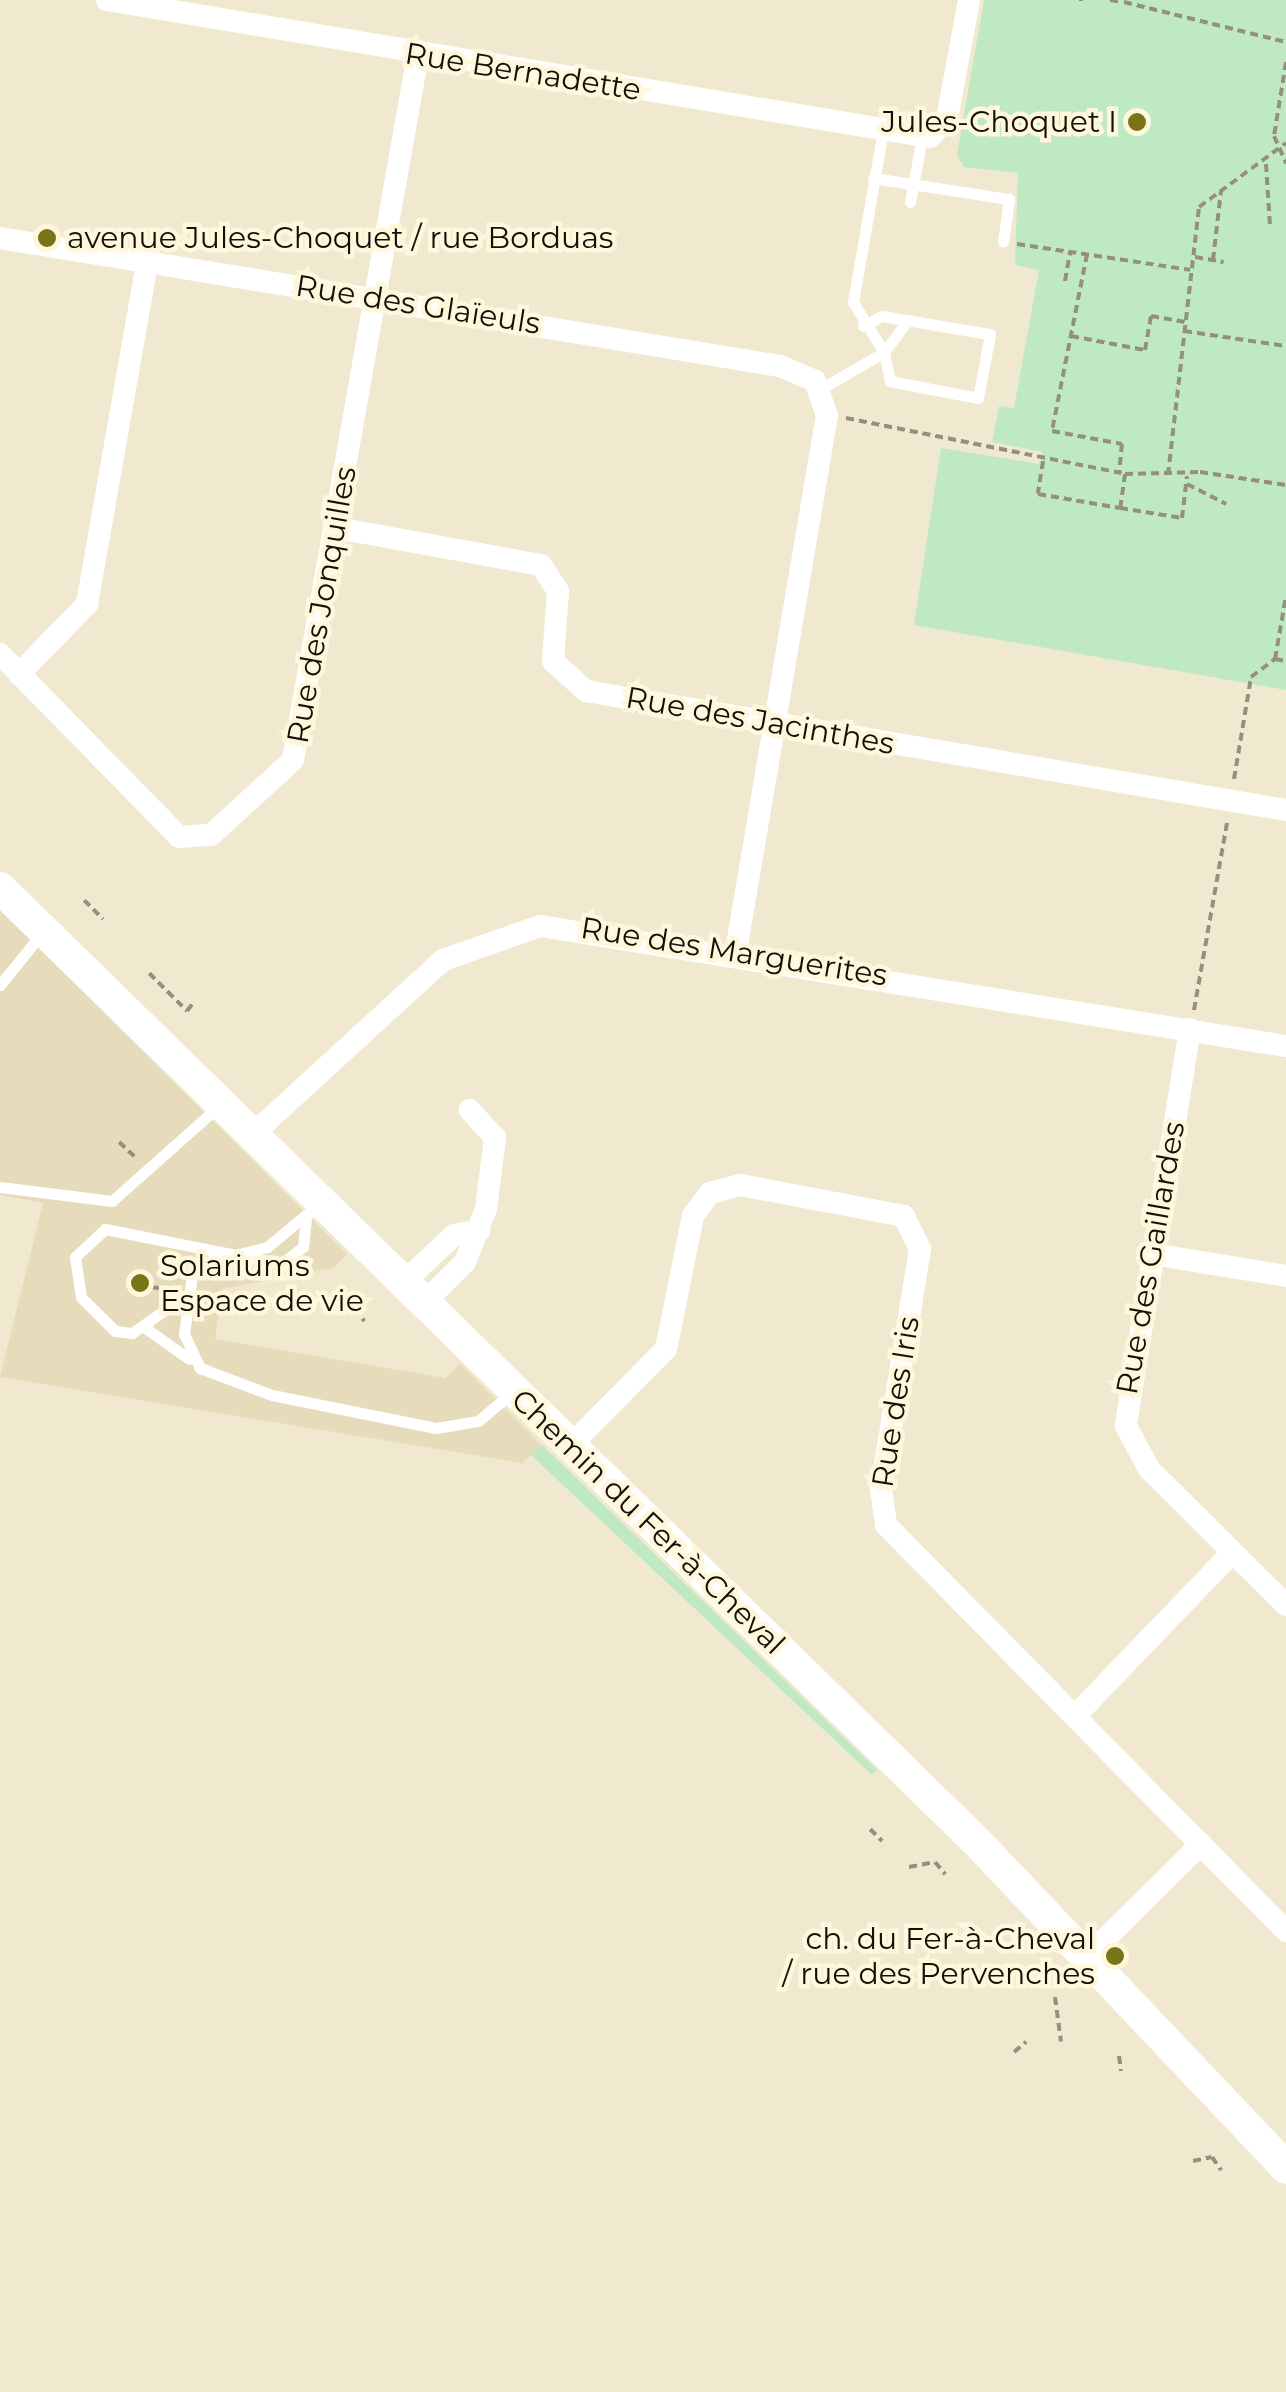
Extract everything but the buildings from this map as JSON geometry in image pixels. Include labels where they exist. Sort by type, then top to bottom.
[{"type":"street","name":"Rue Bernadette","points":[[107,0],[418,55],[930,136]]},
{"type":"street","points":[[930,136],[969,0]]},
{"type":"street","name":"Rue des Jonquilles","points":[[0,654],[166,828],[184,838],[211,835],[297,754],[418,55]]},
{"type":"street","name":"Rue des Glaïeuls","points":[[0,238],[796,369],[823,392]]},
{"type":"street","points":[[19,674],[87,604],[147,262]]},
{"type":"street","points":[[736,951],[775,725],[823,392]]},
{"type":"street","name":"Rue des Jacinthes","points":[[337,528],[536,562],[557,584],[552,652],[567,682],[775,725],[1286,810]]},
{"type":"street","name":"Chemin du Fer-à-Cheval","points":[[0,888],[252,1135],[314,1210],[414,1292],[1089,1955],[1286,2168]]},
{"type":"street","name":"Rue des Marguerites","points":[[252,1135],[429,971],[486,938],[562,925],[1192,1022],[1286,1046]]},
{"type":"street","name":"Rue des Gaillardes","points":[[1192,1022],[1126,1426],[1149,1469],[1286,1605]]},
{"type":"street","points":[[414,1292],[465,1262],[480,1230],[496,1141],[470,1110]]},
{"type":"street","name":"Rue des Iris","points":[[570,1446],[666,1348],[693,1216],[710,1193],[740,1184],[899,1213],[920,1249],[883,1516],[895,1540],[1286,1931]]},
{"type":"street","points":[[1152,1254],[1286,1276]]},
{"type":"street","points":[[1075,1716],[1232,1554]]},
{"type":"street","points":[[1089,1955],[1200,1844]]},
{"type":"lane","points":[[864,326],[882,316],[990,334],[978,398],[896,386],[884,352],[864,326],[852,294],[882,130]]},
{"type":"lane","points":[[910,202],[930,136]]},
{"type":"lane","points":[[873,178],[1009,199],[1003,242]]},
{"type":"lane","points":[[823,392],[884,352],[908,320]]},
{"type":"lane","points":[[0,984],[44,931]]},
{"type":"lane","points":[[0,1187],[100,1202],[150,1171],[220,1104]]},
{"type":"lane","points":[[314,1210],[306,1239],[290,1260],[270,1266],[240,1254],[96,1231],[72,1269],[81,1296],[106,1327],[144,1327],[221,1382],[436,1428],[478,1422],[514,1391]]},
{"type":"lane","points":[[193,1361],[189,1294],[193,1266],[279,1241],[314,1210]]},
{"type":"lane","points":[[144,1327],[189,1294]]},
{"type":"path","points":[[1110,0],[1286,42]]},
{"type":"path","points":[[1286,62],[1279,156],[1286,163]]},
{"type":"path","points":[[1168,476],[1199,207],[1279,156],[1286,143]]},
{"type":"path","points":[[1266,164],[1270,226]]},
{"type":"path","points":[[1213,260],[1221,190]]},
{"type":"path","points":[[1020,244],[1190,270]]},
{"type":"path","points":[[1065,282],[1070,252]]},
{"type":"path","points":[[1088,254],[1052,431],[1122,444],[1120,508]]},
{"type":"path","points":[[1192,256],[1224,262]]},
{"type":"path","points":[[1071,336],[1145,350],[1151,316],[1185,322]]},
{"type":"path","points":[[1184,332],[1286,346]]},
{"type":"path","points":[[841,418],[1122,473],[1189,473],[1286,485]]},
{"type":"path","points":[[1044,460],[1038,494],[1182,518],[1186,483],[1193,464]]},
{"type":"path","points":[[1186,483],[1226,504]]},
{"type":"path","points":[[1233,786],[1251,683],[1275,659],[1286,596]]},
{"type":"path","points":[[1275,659],[1286,661]]},
{"type":"path","points":[[1192,1022],[1228,815]]},
{"type":"path","points":[[84,900],[103,918]]},
{"type":"path","points":[[149,973],[187,1010],[193,1003]]},
{"type":"path","points":[[119,1142],[150,1171]]},
{"type":"path","points":[[151,1287],[160,1288]]},
{"type":"path","points":[[348,1297],[364,1320]]},
{"type":"path","points":[[870,1829],[882,1841]]},
{"type":"path","points":[[909,1868],[935,1862],[945,1874]]},
{"type":"path","points":[[1055,1997],[1060,2042]]},
{"type":"path","points":[[1014,2052],[1026,2042]]},
{"type":"path","points":[[1119,2056],[1121,2071]]},
{"type":"path","points":[[1192,2161],[1212,2157],[1221,2170]]},
{"type":"shaded area","points":[[0,909],[347,1254],[333,1268],[222,1289],[215,1339],[445,1378],[460,1364],[542,1445],[522,1463],[0,1377],[43,1203],[0,1195]]},
{"type":"green space","points":[[984,0],[1286,0],[1286,690],[914,625],[941,448],[1039,464],[1042,452],[992,442],[999,406],[1014,408],[1039,270],[1015,265],[1018,173],[964,167],[957,155]]},
{"type":"green space","points":[[542,1445],[877,1770],[872,1775],[531,1455]]},
{"type":"place","name":"Jules-Choquet I","points":[[1137,122]]},
{"type":"place","name":"avenue Jules-Choquet / rue Borduas","points":[[47,238]]},
{"type":"place","name":"Solariums Espace de vie","points":[[140,1283]]},
{"type":"place","name":"ch. du Fer-à-Cheval / rue des Pervenches","points":[[1115,1956]]}]
